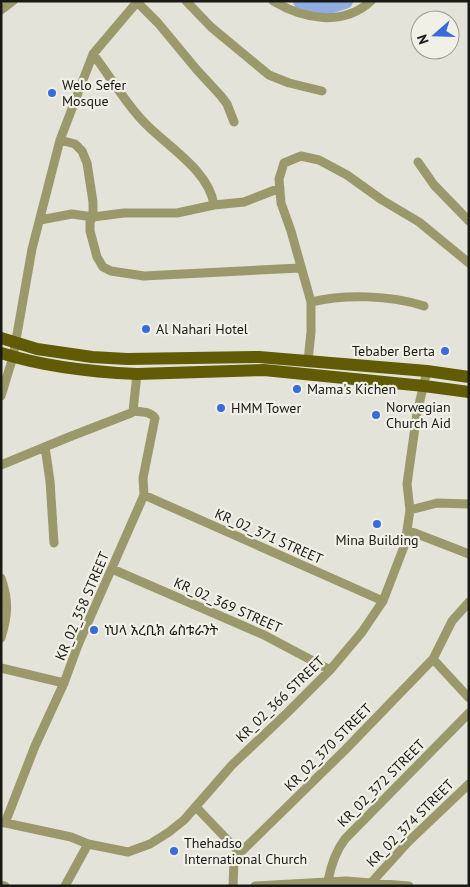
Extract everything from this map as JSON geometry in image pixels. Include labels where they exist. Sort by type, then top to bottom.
[{"type":"main road","points":[[1,338],[37,349],[92,358],[259,357],[427,371],[469,377]]},
{"type":"main road","points":[[7,355],[40,364],[98,371],[137,374],[264,370],[469,392]]},
{"type":"street","points":[[1,10],[13,1]]},
{"type":"street","points":[[186,1],[211,27],[269,75],[289,83],[322,91]]},
{"type":"street","points":[[273,1],[300,13],[318,18],[332,18],[346,16],[363,8],[371,1]]},
{"type":"street","points":[[1,396],[7,355],[15,342],[32,249],[60,140],[93,54],[136,2],[158,23],[221,96],[227,104],[234,122]]},
{"type":"street","points":[[93,54],[140,118],[188,162],[205,181],[214,205]]},
{"type":"street","points":[[60,140],[74,144],[82,151],[87,163],[93,217],[90,222],[90,231],[97,257],[103,267],[111,271],[144,276],[300,268]]},
{"type":"street","points":[[308,361],[311,332],[311,302],[281,203],[279,179],[284,162],[301,156],[319,160],[348,175],[382,200],[418,222],[469,263]]},
{"type":"street","points":[[418,162],[434,185],[469,221]]},
{"type":"street","points":[[40,220],[72,214],[93,217],[124,213],[178,213],[214,205],[244,202],[280,188]]},
{"type":"street","points":[[311,302],[345,296],[392,299],[424,306]]},
{"type":"street","name":"KR_02_366 STREET","points":[[88,844],[128,852],[150,844],[170,832],[196,807],[232,765],[330,670],[362,632],[383,601],[405,544],[410,510],[407,484],[417,413],[427,371]]},
{"type":"street","points":[[1,465],[133,411],[137,374]]},
{"type":"street","name":"KR_02_358 STREET","points":[[3,822],[144,495],[143,478],[155,418],[148,412],[133,411]]},
{"type":"street","points":[[45,447],[50,481],[54,544]]},
{"type":"street","name":"KR_02_371 STREET","points":[[144,495],[383,601]]},
{"type":"street","points":[[410,510],[437,503],[469,504]]},
{"type":"street","points":[[407,530],[469,554]]},
{"type":"street","name":"KR_02_369 STREET","points":[[112,569],[264,635],[330,670]]},
{"type":"street","points":[[1,578],[7,596],[7,612],[1,638]]},
{"type":"street","name":"KR_02_370 STREET","points":[[240,853],[346,750],[433,659],[452,621],[469,602]]},
{"type":"street","points":[[433,659],[469,698]]},
{"type":"street","points":[[1,668],[64,683]]},
{"type":"street","name":"KR_02_372 STREET","points":[[328,881],[332,862],[338,848],[469,713]]},
{"type":"street","name":"KR_02_374 STREET","points":[[372,882],[408,842],[469,784]]},
{"type":"street","points":[[196,807],[240,853],[234,861],[233,886]]},
{"type":"street","points":[[3,822],[71,837],[88,844],[65,886]]},
{"type":"street","points":[[255,886],[328,881],[372,882],[409,886]]},
{"type":"street","points":[[1,885],[5,886]]},
{"type":"waterway","points":[[301,1],[323,8],[345,1]]},
{"type":"place","name":"Welo Sefer Mosque","points":[[52,93]]},
{"type":"place","name":"Al Nahari Hotel","points":[[146,329]]},
{"type":"place","name":"Tebaber Berta","points":[[445,351]]},
{"type":"place","name":"Mama's Kichen","points":[[297,389]]},
{"type":"place","name":"HMM Tower","points":[[221,408]]},
{"type":"place","name":"Norwegian Church Aid","points":[[376,415]]},
{"type":"place","name":"Mina Building","points":[[377,524]]},
{"type":"place","name":"ነህላ አረቢክ ሬስቱራንት","points":[[94,630]]},
{"type":"place","name":"Thehadso International Church","points":[[174,851]]}]
